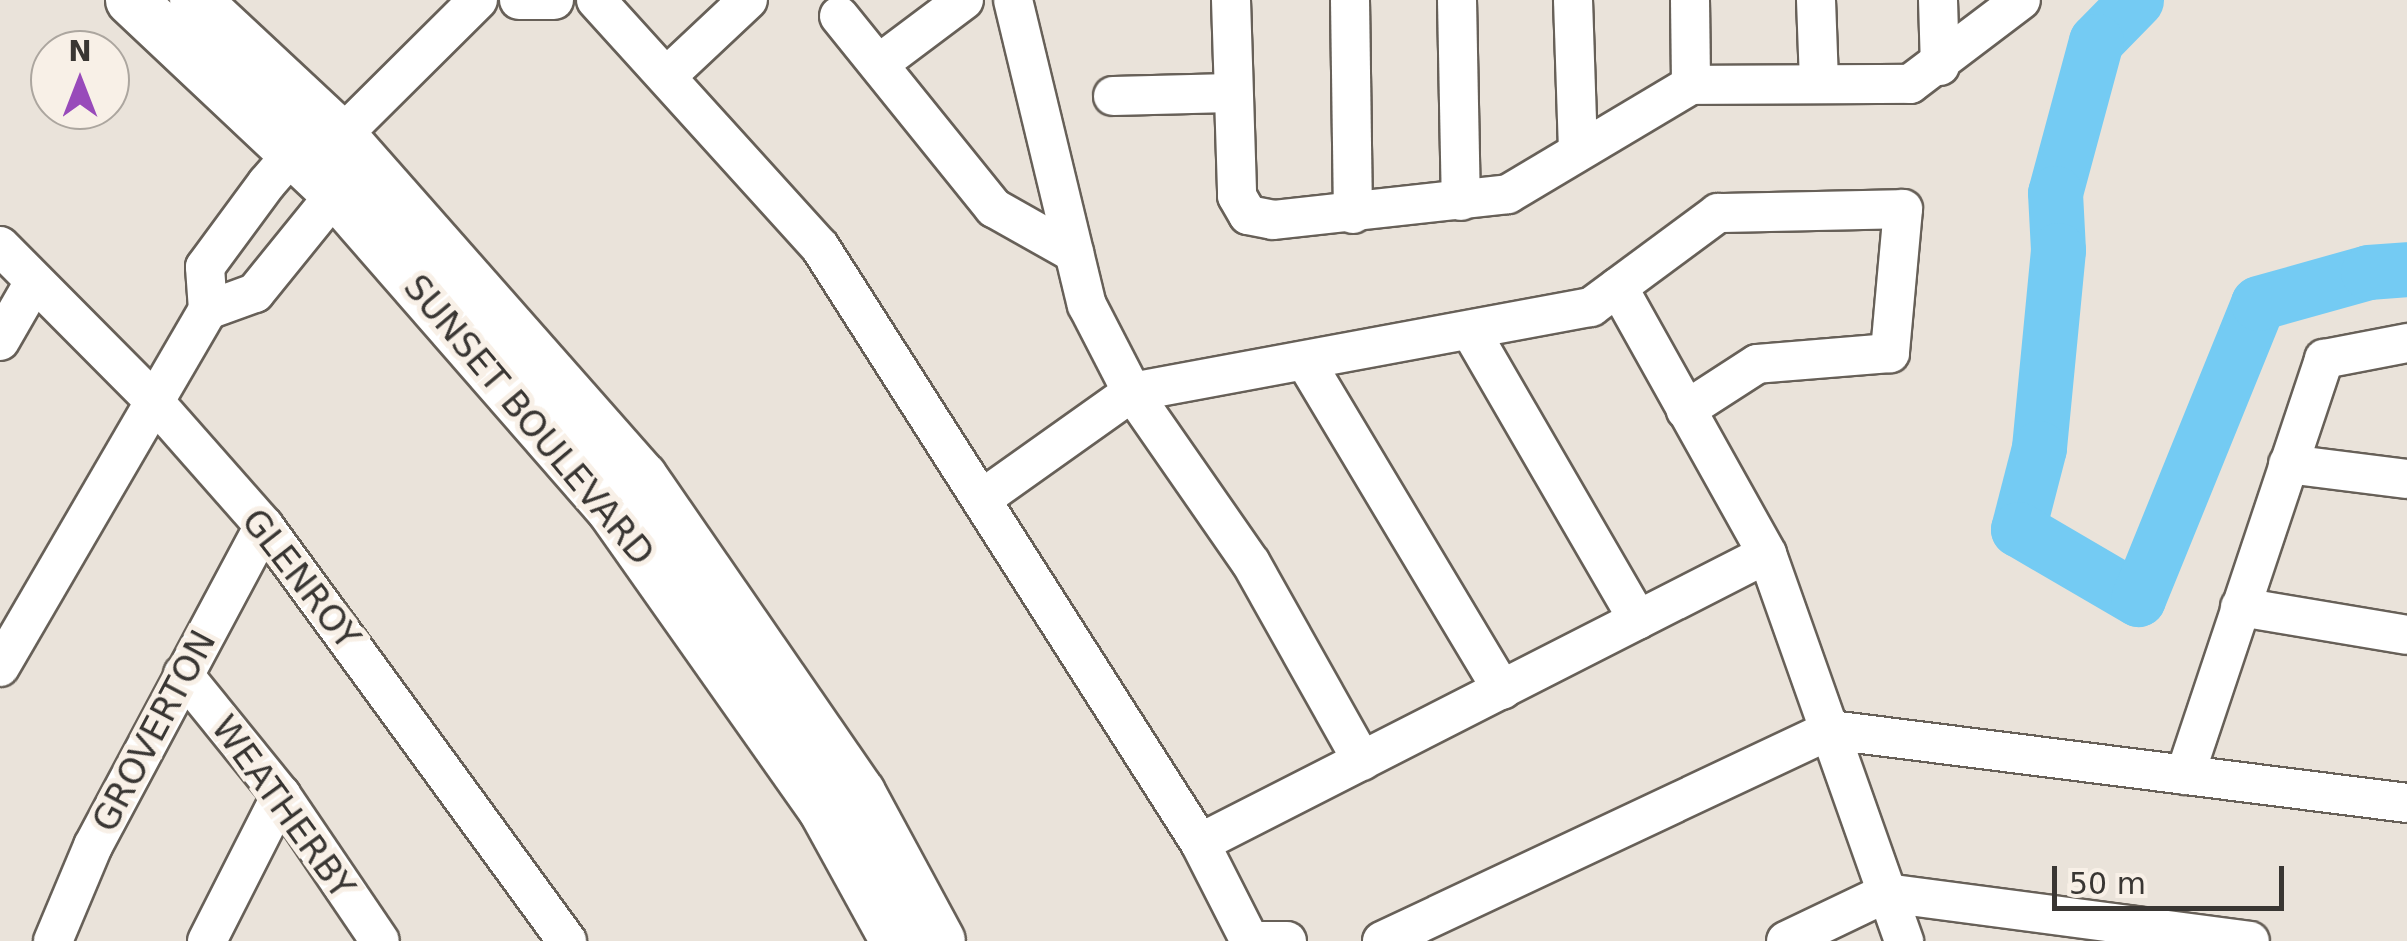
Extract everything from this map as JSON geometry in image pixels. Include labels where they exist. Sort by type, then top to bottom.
[{"type":"main road","name":"SUNSET BOULEVARD","points":[[131,0],[336,193],[611,508],[824,810],[896,941]]},
{"type":"main road","name":"SUNSET BOULEVARD","points":[[194,0],[340,136],[642,478],[860,793],[940,941]]},
{"type":"street","points":[[0,666],[208,310],[204,267],[294,152],[340,136],[478,0]]},
{"type":"street","points":[[518,0],[554,0]]},
{"type":"street","points":[[596,0],[820,247],[1200,844],[1250,941],[1288,941]]},
{"type":"street","points":[[667,76],[748,0]]},
{"type":"street","points":[[880,63],[964,0]]},
{"type":"street","points":[[1013,0],[1087,305],[1132,392],[1251,562],[1362,761]]},
{"type":"street","points":[[1231,0],[1237,196],[1248,215],[1353,214],[1508,194],[1578,148],[1691,85],[1820,81],[1910,84],[1940,66],[2020,0]]},
{"type":"street","points":[[1350,0],[1353,214]]},
{"type":"street","points":[[1457,0],[1461,201]]},
{"type":"street","points":[[1573,0],[1578,148]]},
{"type":"street","points":[[1690,0],[1691,85]]},
{"type":"street","points":[[1816,0],[1820,81]]},
{"type":"street","points":[[1938,0],[1940,66]]},
{"type":"street","points":[[839,16],[994,208],[1074,254]]},
{"type":"street","points":[[1113,96],[1231,92]]},
{"type":"street","points":[[208,310],[255,293],[336,193],[340,136]]},
{"type":"street","points":[[983,498],[1132,392],[1307,364],[1590,307],[1718,214],[1903,210],[1890,353],[1758,364],[1686,410]]},
{"type":"street","name":"GLENROY","points":[[0,246],[153,400],[264,526],[568,941]]},
{"type":"street","points":[[0,341],[34,282]]},
{"type":"street","points":[[1618,287],[1767,554],[1904,941]]},
{"type":"street","points":[[1470,330],[1638,620]]},
{"type":"street","points":[[2185,775],[2324,358],[2407,344]]},
{"type":"street","points":[[1307,364],[1502,690]]},
{"type":"street","points":[[2288,464],[2407,480]]},
{"type":"street","name":"GROVERTON","points":[[53,941],[93,846],[264,526]]},
{"type":"street","points":[[1200,844],[1767,554]]},
{"type":"street","points":[[2240,607],[2407,635]]},
{"type":"street","name":"WEATHERBY","points":[[183,674],[280,795],[380,941]]},
{"type":"street","points":[[1382,941],[1832,730],[2407,803]]},
{"type":"street","points":[[208,941],[280,795]]},
{"type":"street","points":[[1786,941],[1886,893],[2241,940]]},
{"type":"waterway","points":[[2136,0],[2096,41],[2055,193],[2058,250],[2039,448],[2018,529],[2138,599],[2258,303],[2368,272],[2407,269]]}]
